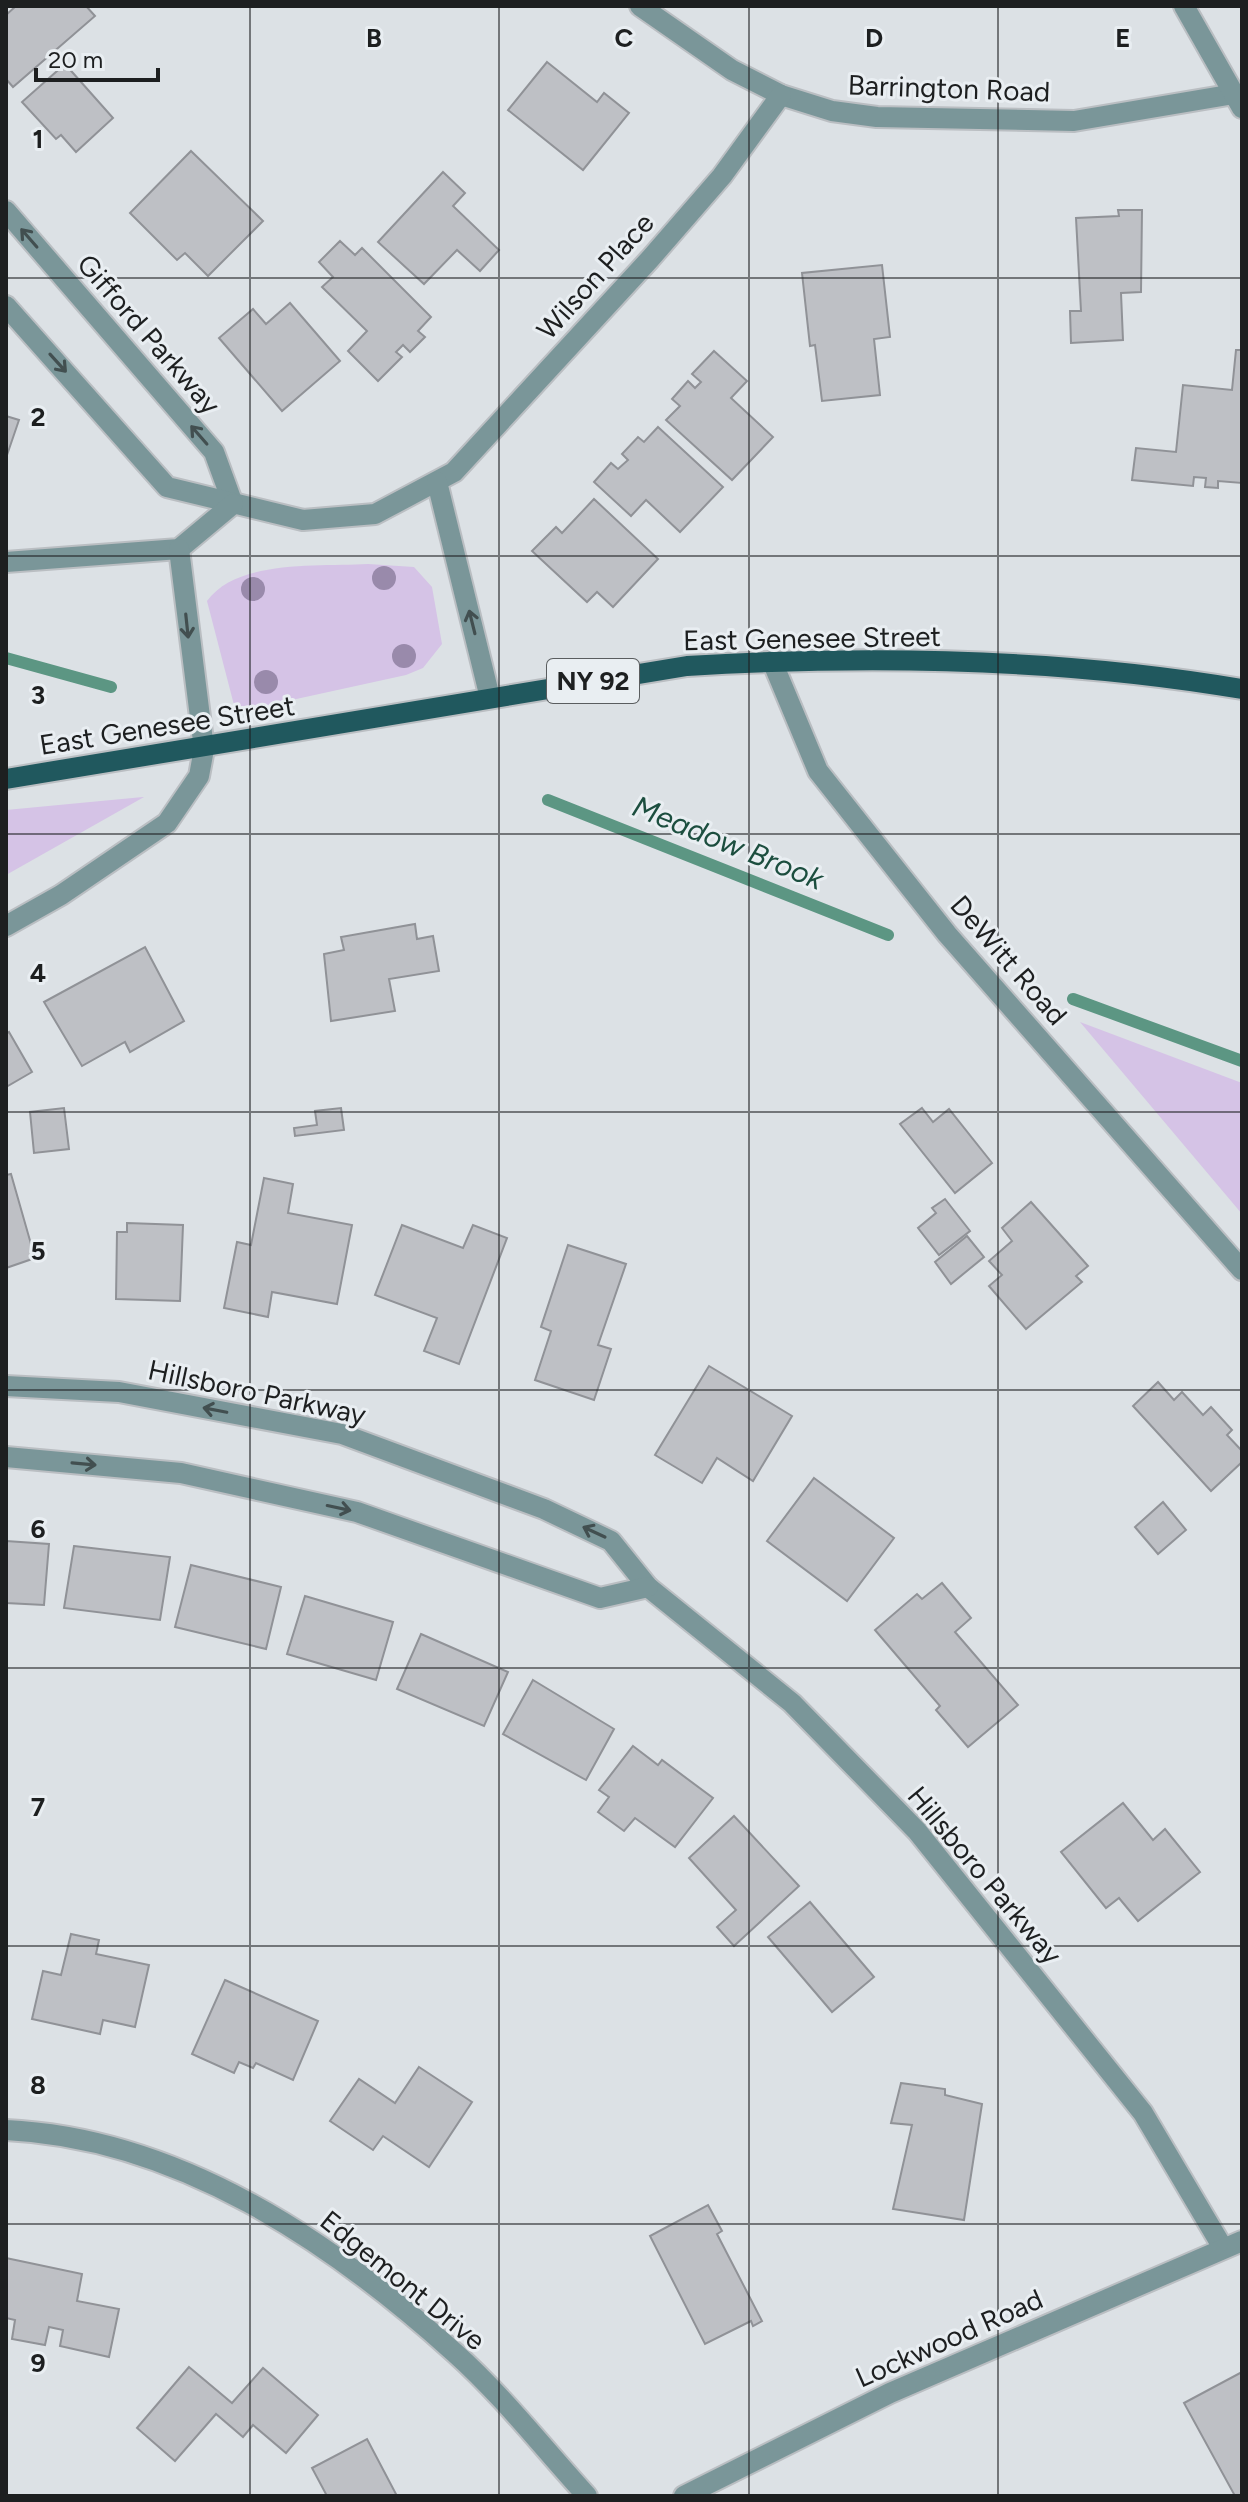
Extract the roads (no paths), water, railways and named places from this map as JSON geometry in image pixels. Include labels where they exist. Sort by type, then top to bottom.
[{"type":"main road","name":"East Genesee Street","points":[[6,779],[204,749],[687,666],[772,661],[996,663],[1185,680],[1242,689]]},
{"type":"street","name":"Barrington Road","points":[[640,6],[732,70],[781,95],[832,111],[877,117],[1074,121],[1238,101]]},
{"type":"street","points":[[1184,6],[1238,101]]},
{"type":"street","name":"Wilson Place","points":[[437,482],[454,472],[650,259],[722,176],[781,95]]},
{"type":"street","name":"Gifford Parkway","points":[[6,211],[214,452],[233,504]]},
{"type":"street","points":[[6,306],[167,487],[303,520],[375,514],[437,482],[490,698]]},
{"type":"street","points":[[6,562],[179,549],[233,504]]},
{"type":"street","points":[[6,926],[61,895],[167,823],[199,776],[204,749],[179,549]]},
{"type":"street","name":"DeWitt Road","points":[[772,661],[818,771],[947,934],[1242,1270]]},
{"type":"street","name":"Hillsboro Parkway","points":[[6,1386],[119,1392],[342,1434],[544,1509],[611,1541],[648,1587],[792,1703],[917,1831],[1143,2113],[1232,2245]]},
{"type":"street","points":[[6,1457],[181,1473],[357,1512],[600,1598],[648,1587]]},
{"type":"street","name":"Edgemont Drive","points":[[6,2130],[39,2131],[99,2142],[219,2187],[325,2246],[456,2354],[587,2496]]},
{"type":"street","name":"Lockwood Road","points":[[684,2496],[890,2393],[1232,2245]]},
{"type":"waterway","name":"Meadow Brook","points":[[6,658],[111,687]]},
{"type":"waterway","name":"Meadow Brook","points":[[548,800],[888,935]]},
{"type":"waterway","name":"Meadow Brook","points":[[1073,999],[1242,1061]]}]
